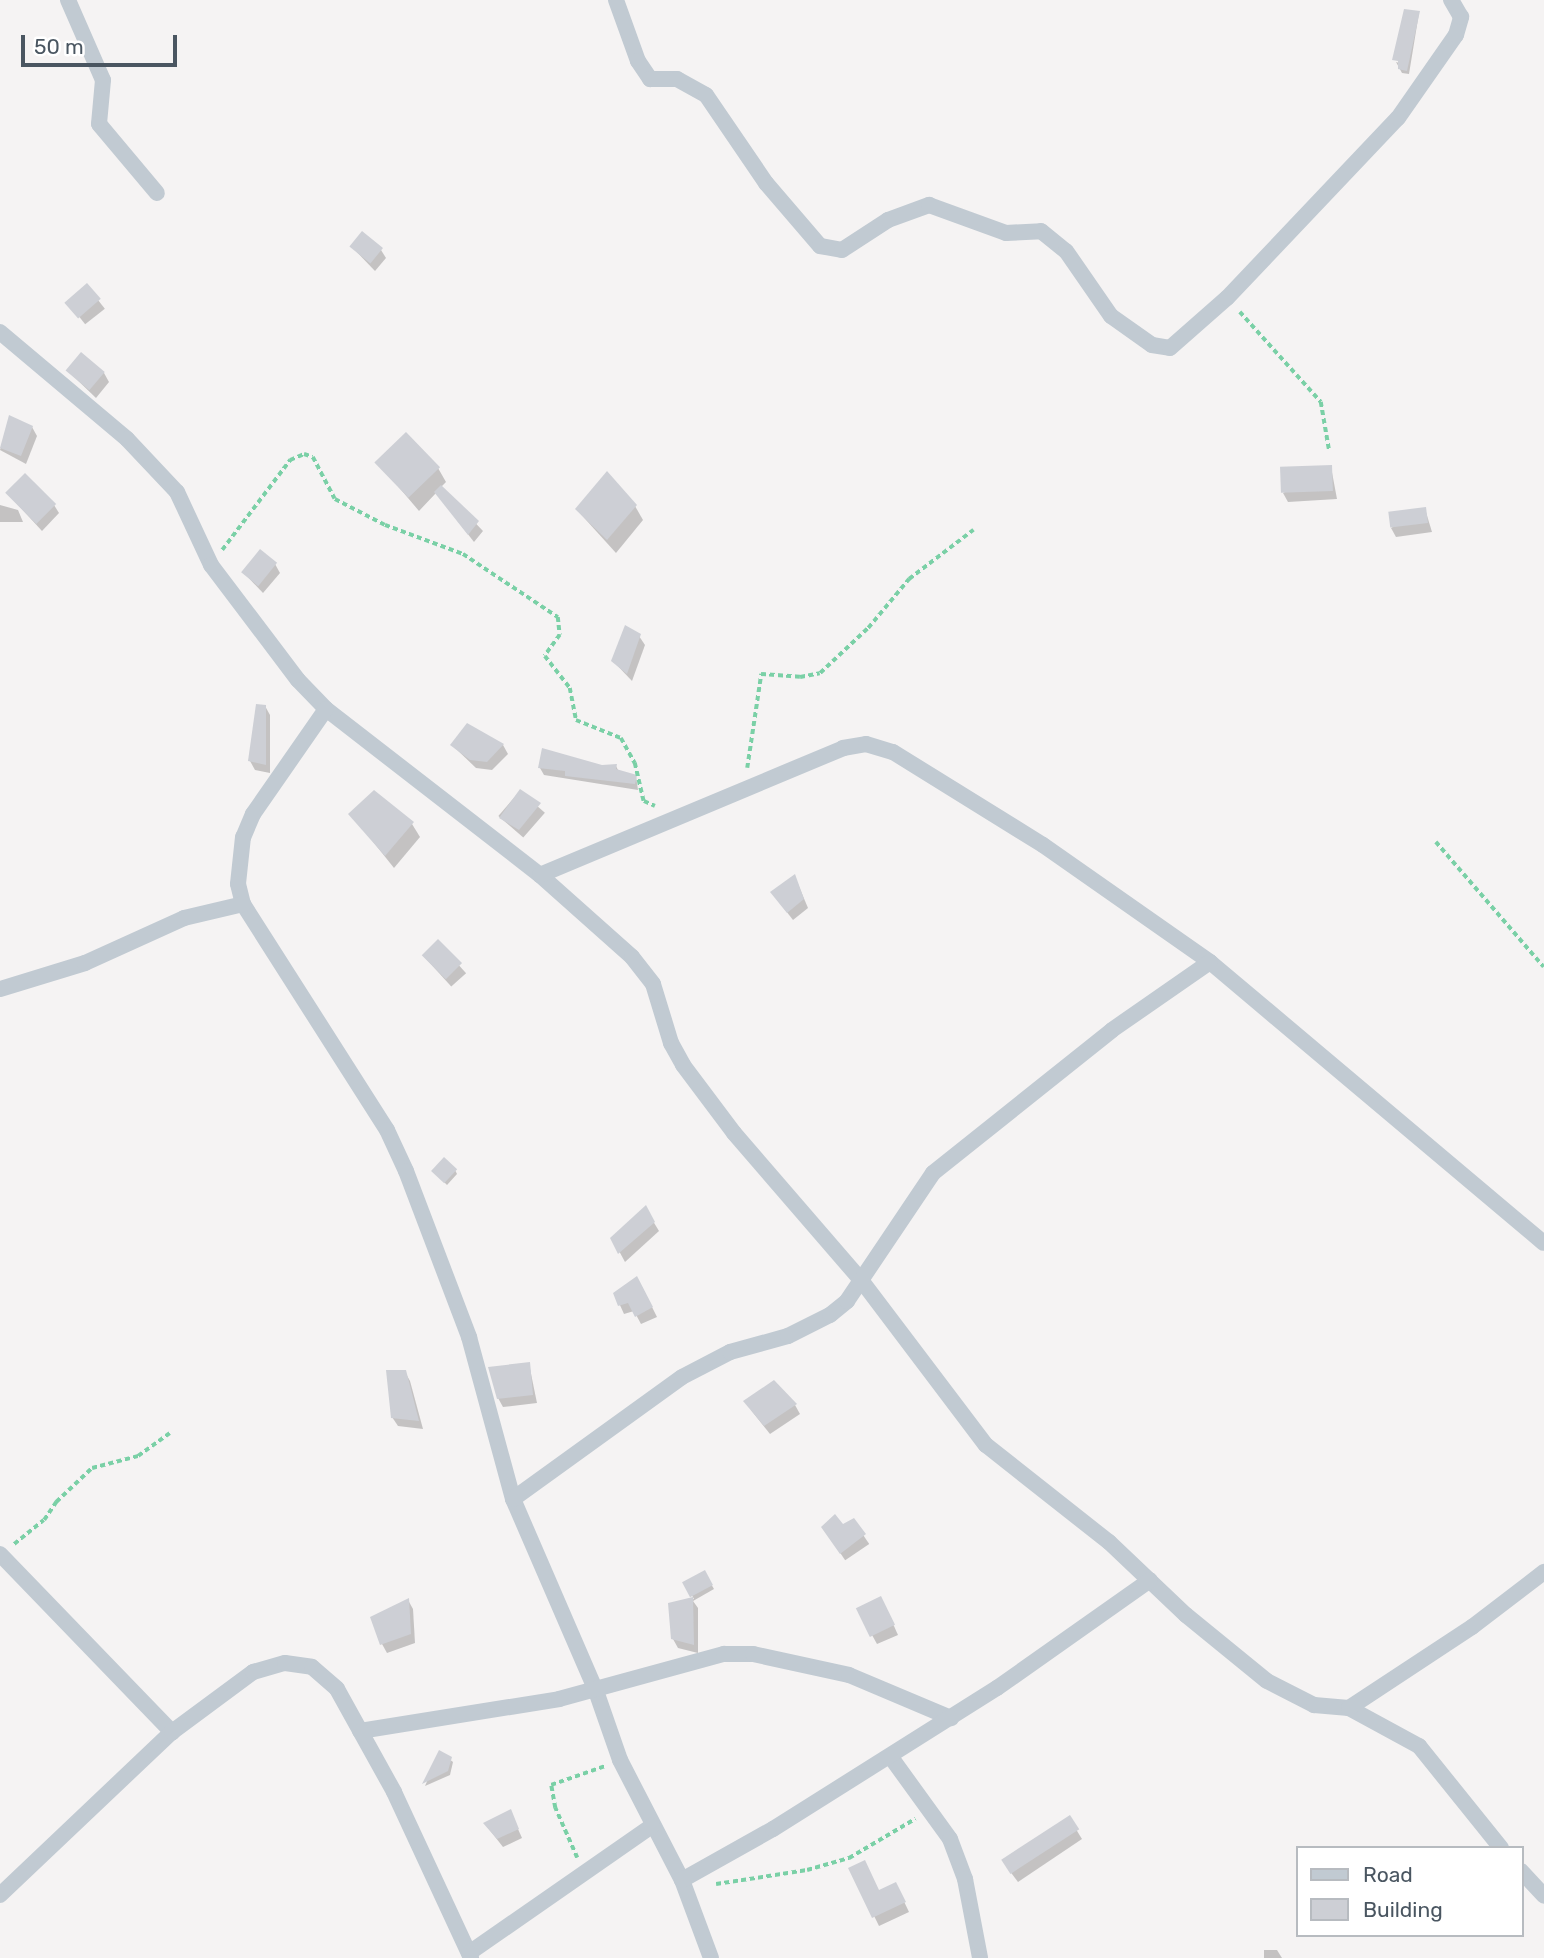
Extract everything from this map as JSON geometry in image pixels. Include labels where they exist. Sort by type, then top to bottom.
[{"type":"street","points":[[68,0],[103,80],[99,124],[157,193]]},
{"type":"street","points":[[616,0],[627,36],[650,79],[677,79],[706,95],[766,183],[820,246],[842,250],[888,220],[929,205],[1006,233],[1041,231],[1066,251],[1111,316],[1152,345],[1170,348],[1227,298],[1398,118],[1438,65],[1460,25],[1459,9],[1451,0]]},
{"type":"street","points":[[0,331],[155,467],[177,492],[211,565],[298,680],[326,709],[540,875],[632,957],[653,984],[671,1043],[683,1065],[734,1133],[861,1280],[986,1446],[1109,1542],[1267,1681],[1314,1705],[1349,1708],[1419,1746],[1500,1846]]},
{"type":"street","points":[[326,709],[253,814],[243,837],[238,884],[243,904],[387,1130],[406,1171],[469,1337],[513,1499],[596,1691],[620,1760],[684,1884],[711,1958]]},
{"type":"street","points":[[540,875],[744,787],[843,748],[866,744],[893,752],[1043,845],[1209,962],[1544,1243]]},
{"type":"street","points":[[0,989],[85,963],[184,918],[243,904]]},
{"type":"street","points":[[513,1499],[682,1377],[730,1352],[804,1330],[830,1315],[861,1280],[884,1241],[933,1173],[1112,1030],[1209,962]]},
{"type":"street","points":[[1,1554],[172,1732]]},
{"type":"street","points":[[1349,1708],[1472,1627],[1544,1572]]},
{"type":"street","points":[[684,1884],[951,1718],[1150,1580]]},
{"type":"street","points":[[360,1731],[596,1691],[698,1658],[752,1654],[849,1675],[951,1718]]},
{"type":"street","points":[[0,1895],[172,1732],[253,1672],[285,1663],[312,1667],[328,1677],[394,1792],[470,1956],[652,1826]]},
{"type":"street","points":[[890,1756],[931,1807],[950,1839],[965,1879],[980,1958]]},
{"type":"street","points":[[1523,1873],[1544,1896]]},
{"type":"path","points":[[1227,298],[1321,402],[1329,449]]},
{"type":"path","points":[[211,565],[289,460],[304,454],[313,457],[335,499],[385,525],[463,554],[558,617],[560,635],[545,656],[570,688],[576,720],[621,738],[650,806],[692,809]]},
{"type":"path","points":[[744,787],[761,674],[800,677],[820,673],[868,628],[909,579],[973,530]]},
{"type":"path","points":[[1436,842],[1544,967]]},
{"type":"path","points":[[1,1554],[44,1520],[56,1502],[92,1468],[138,1456],[170,1433]]},
{"type":"path","points":[[585,1874],[555,1808],[551,1785],[620,1760]]},
{"type":"path","points":[[684,1884],[807,1870],[849,1858],[871,1848],[931,1807]]},
{"type":"building","points":[[1404,9],[1420,11],[1407,71],[1398,69],[1398,61],[1392,60]]},
{"type":"building","points":[[362,231],[383,248],[370,264],[349,247]]},
{"type":"building","points":[[87,283],[101,299],[78,319],[64,303]]},
{"type":"building","points":[[81,352],[105,372],[89,390],[66,370]]},
{"type":"building","points":[[9,415],[33,426],[21,456],[0,448]]},
{"type":"building","points":[[406,432],[440,467],[408,498],[374,463]]},
{"type":"building","points":[[1332,465],[1333,491],[1281,493],[1280,467]]},
{"type":"building","points":[[607,471],[637,505],[607,540],[575,509]]},
{"type":"building","points":[[25,473],[56,504],[36,524],[5,493]]},
{"type":"building","points":[[441,485],[479,521],[468,535],[434,492]]},
{"type":"building","points":[[1426,507],[1428,523],[1390,528],[1388,512]]},
{"type":"building","points":[[260,549],[277,563],[258,586],[241,572]]},
{"type":"building","points":[[625,625],[641,634],[627,674],[611,661]]},
{"type":"building","points":[[256,704],[266,705],[266,765],[248,761]]},
{"type":"building","points":[[467,723],[504,744],[487,762],[470,760],[450,745]]},
{"type":"building","points":[[542,748],[602,765],[617,764],[616,769],[637,775],[635,784],[565,776],[565,771],[538,768]]},
{"type":"building","points":[[520,789],[541,803],[519,830],[499,818]]},
{"type":"building","points":[[374,790],[414,822],[385,856],[348,814]]},
{"type":"building","points":[[795,874],[804,899],[787,913],[770,892]]},
{"type":"building","points":[[438,939],[462,963],[446,979],[422,955]]},
{"type":"building","points":[[444,1157],[457,1169],[444,1183],[431,1171]]},
{"type":"building","points":[[646,1205],[655,1222],[618,1254],[610,1238]]},
{"type":"building","points":[[637,1276],[653,1307],[635,1317],[628,1303],[618,1306],[613,1293]]},
{"type":"building","points":[[530,1362],[533,1395],[497,1399],[488,1367]]},
{"type":"building","points":[[386,1370],[406,1370],[419,1421],[391,1418]]},
{"type":"building","points":[[774,1380],[797,1404],[764,1426],[743,1401]]},
{"type":"building","points":[[835,1514],[843,1524],[854,1518],[866,1534],[840,1554],[821,1527]]},
{"type":"building","points":[[705,1570],[713,1585],[690,1597],[682,1582]]},
{"type":"building","points":[[881,1596],[895,1625],[870,1637],[856,1608]]},
{"type":"building","points":[[693,1597],[694,1645],[671,1639],[668,1603]]},
{"type":"building","points":[[409,1598],[411,1634],[380,1645],[370,1617]]},
{"type":"building","points":[[439,1750],[452,1757],[448,1771],[422,1784]]},
{"type":"building","points":[[511,1809],[519,1829],[497,1839],[483,1823]]},
{"type":"building","points":[[1070,1815],[1079,1829],[1010,1874],[1001,1860]]},
{"type":"building","points":[[865,1860],[879,1890],[896,1882],[906,1902],[872,1918],[848,1868]]}]
